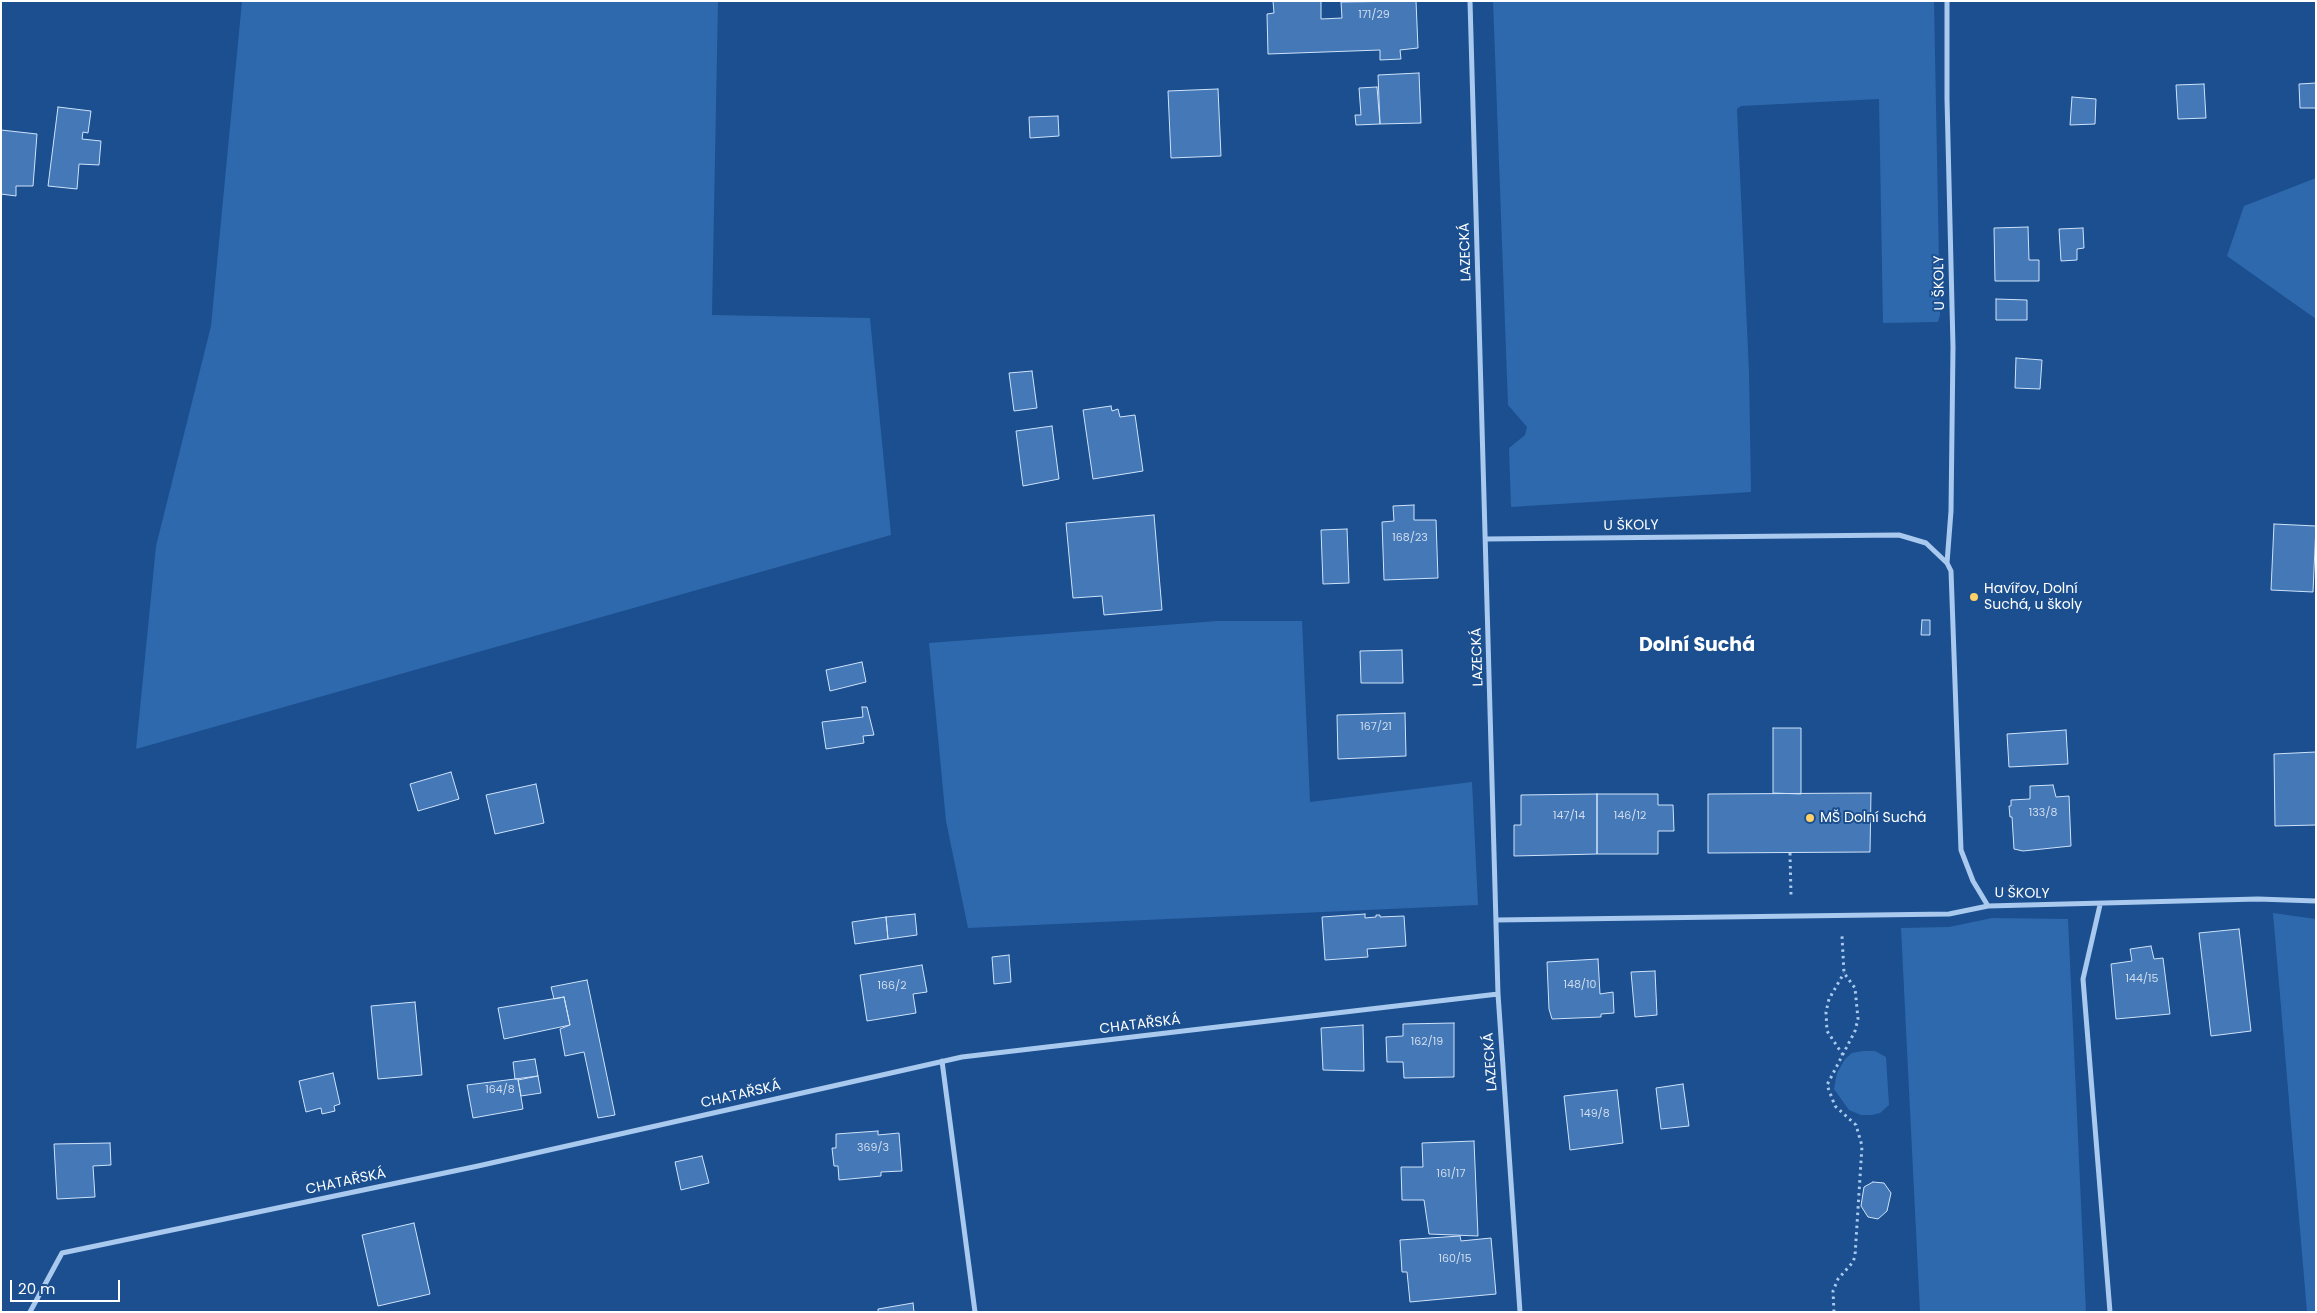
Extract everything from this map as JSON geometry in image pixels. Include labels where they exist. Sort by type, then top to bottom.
[{"type":"street","name":"LAZECKÁ","points":[[1470,1],[1498,994],[1520,1312]]},
{"type":"street","name":"U ŠKOLY","points":[[1947,1],[1947,99],[1953,347],[1951,512],[1947,563]]},
{"type":"street","name":"U ŠKOLY","points":[[1486,539],[1899,535],[1926,543],[1947,563],[1951,571],[1961,850],[1973,881],[1988,906],[2258,900],[2316,901]]},
{"type":"street","points":[[2100,904],[2083,979],[2110,1312]]},
{"type":"street","points":[[1496,920],[1949,914],[1988,906]]},
{"type":"street","name":"CHATAŘSKÁ","points":[[30,1312],[62,1254],[478,1166],[942,1062],[972,1056],[1498,994]]},
{"type":"street","points":[[942,1062],[975,1312]]},
{"type":"path","points":[[1790,854],[1791,916]]},
{"type":"path","points":[[1842,916],[1844,973],[1829,999],[1826,1012],[1827,1031],[1843,1055]]},
{"type":"path","points":[[1834,1312],[1833,1291],[1838,1278],[1853,1262],[1855,1256],[1862,1146],[1856,1125],[1835,1106],[1827,1085],[1855,1031],[1858,1019],[1855,988],[1844,973]]},
{"type":"shaded area","points":[[242,1],[718,1],[712,315],[870,318],[891,535],[136,749],[156,546],[211,326]]},
{"type":"shaded area","points":[[1493,1],[1934,1],[1940,315],[1938,322],[1883,323],[1879,99],[1741,106],[1737,109],[1749,372],[1751,492],[1511,507],[1509,448],[1525,435],[1527,427],[1508,405]]},
{"type":"shaded area","points":[[2316,178],[2316,319],[2227,256],[2244,206]]},
{"type":"shaded area","points":[[1217,621],[1302,621],[1310,802],[1472,782],[1478,905],[968,928],[946,821],[929,643]]},
{"type":"shaded area","points":[[2273,913],[2316,919],[2316,1312],[2307,1312]]},
{"type":"shaded area","points":[[1992,918],[2068,919],[2086,1312],[1920,1312],[1901,928],[1949,927]]},
{"type":"shaded area","points":[[1875,1051],[1886,1057],[1889,1105],[1880,1113],[1872,1115],[1861,1115],[1849,1110],[1834,1089],[1837,1073],[1845,1059],[1852,1053]]},
{"type":"building","points":[[1273,1],[1321,1],[1321,19],[1342,18],[1341,2],[1416,1],[1418,48],[1400,50],[1401,59],[1380,60],[1380,50],[1268,54],[1267,14],[1274,13]]},
{"type":"building","points":[[1419,73],[1421,123],[1380,124],[1378,75]]},
{"type":"building","points":[[2316,83],[2316,108],[2300,108],[2299,84]]},
{"type":"building","points":[[2204,84],[2206,118],[2178,119],[2176,85]]},
{"type":"building","points":[[1377,87],[1380,124],[1356,125],[1355,115],[1361,115],[1359,88]]},
{"type":"building","points":[[1218,89],[1221,156],[1171,158],[1168,91]]},
{"type":"building","points":[[2072,97],[2096,99],[2095,124],[2070,125]]},
{"type":"building","points":[[58,107],[91,111],[88,133],[83,132],[82,139],[101,141],[99,165],[79,164],[77,189],[48,186]]},
{"type":"building","points":[[1058,116],[1059,136],[1030,138],[1029,117]]},
{"type":"building","points":[[1,130],[37,134],[33,186],[16,186],[16,196],[1,194]]},
{"type":"building","points":[[2028,227],[2029,260],[2039,260],[2039,281],[1995,281],[1994,228]]},
{"type":"building","points":[[2083,228],[2084,248],[2077,249],[2077,260],[2061,261],[2059,229]]},
{"type":"building","points":[[1996,299],[2027,300],[2027,320],[1996,320]]},
{"type":"building","points":[[2016,358],[2042,360],[2040,389],[2015,388]]},
{"type":"building","points":[[1032,371],[1037,408],[1014,411],[1009,373]]},
{"type":"building","points":[[1111,406],[1112,411],[1118,409],[1120,417],[1135,415],[1143,471],[1093,479],[1083,410]]},
{"type":"building","points":[[1052,426],[1059,479],[1023,486],[1016,431]]},
{"type":"building","points":[[1414,505],[1414,520],[1436,520],[1438,578],[1384,580],[1382,522],[1394,521],[1393,506]]},
{"type":"building","points":[[1154,515],[1162,610],[1104,615],[1102,596],[1073,598],[1066,523]]},
{"type":"building","points":[[2274,524],[2316,526],[2313,592],[2271,590]]},
{"type":"building","points":[[1347,529],[1349,583],[1323,584],[1321,530]]},
{"type":"building","points":[[1922,620],[1930,620],[1930,635],[1921,635]]},
{"type":"building","points":[[1402,650],[1403,683],[1361,683],[1360,651]]},
{"type":"building","points":[[862,662],[866,682],[830,691],[826,670]]},
{"type":"building","points":[[862,707],[867,707],[874,735],[863,736],[864,743],[826,749],[822,722],[863,717]]},
{"type":"building","points":[[1405,713],[1406,756],[1338,759],[1337,715]]},
{"type":"building","points":[[1773,728],[1801,728],[1801,794],[1773,793]]},
{"type":"building","points":[[2066,730],[2068,764],[2009,767],[2007,734]]},
{"type":"building","points":[[2316,752],[2316,825],[2275,826],[2274,754]]},
{"type":"building","points":[[451,772],[459,799],[418,811],[410,784]]},
{"type":"building","points":[[536,784],[544,823],[495,834],[486,795]]},
{"type":"building","points":[[2053,785],[2056,797],[2069,796],[2071,846],[2023,851],[2014,849],[2012,817],[2010,817],[2009,806],[2011,806],[2011,800],[2030,799],[2030,786]]},
{"type":"building","points":[[1871,793],[1870,852],[1708,853],[1708,794]]},
{"type":"building","points":[[1597,794],[1597,854],[1514,856],[1514,825],[1521,825],[1521,795]]},
{"type":"building","points":[[1597,794],[1658,794],[1658,805],[1673,805],[1674,831],[1658,831],[1658,854],[1597,854]]},
{"type":"building","points":[[915,914],[917,935],[888,939],[886,917]]},
{"type":"building","points":[[1365,914],[1365,918],[1376,917],[1376,915],[1380,915],[1380,917],[1404,916],[1406,946],[1367,949],[1368,957],[1325,960],[1322,917]]},
{"type":"building","points":[[886,917],[888,939],[855,944],[852,922]]},
{"type":"building","points":[[2239,929],[2251,1031],[2211,1036],[2199,933]]},
{"type":"building","points":[[2151,946],[2154,959],[2163,958],[2170,1014],[2116,1019],[2111,964],[2132,961],[2130,949]]},
{"type":"building","points":[[1009,955],[1011,982],[994,984],[992,957]]},
{"type":"building","points":[[1598,959],[1600,994],[1613,992],[1614,1013],[1601,1014],[1601,1017],[1552,1019],[1549,1009],[1547,962]]},
{"type":"building","points":[[922,965],[927,992],[913,994],[916,1013],[867,1021],[860,975]]},
{"type":"building","points":[[1655,971],[1657,1015],[1635,1017],[1631,972]]},
{"type":"building","points":[[587,980],[615,1115],[598,1118],[584,1052],[565,1056],[560,1029],[570,1025],[564,997],[554,999],[551,987]]},
{"type":"building","points":[[564,997],[570,1025],[504,1039],[498,1008]]},
{"type":"building","points":[[415,1002],[422,1075],[378,1079],[371,1006]]},
{"type":"building","points":[[1454,1023],[1454,1077],[1404,1078],[1403,1062],[1387,1062],[1386,1037],[1403,1036],[1403,1024]]},
{"type":"building","points":[[1363,1025],[1364,1071],[1323,1070],[1321,1028]]},
{"type":"building","points":[[535,1059],[538,1076],[515,1079],[513,1062]]},
{"type":"building","points":[[333,1073],[340,1104],[334,1106],[335,1111],[322,1114],[321,1108],[306,1112],[299,1081]]},
{"type":"building","points":[[538,1076],[541,1093],[521,1096],[518,1080]]},
{"type":"building","points":[[518,1079],[523,1109],[473,1118],[467,1085]]},
{"type":"building","points":[[1683,1084],[1689,1126],[1661,1129],[1656,1088]]},
{"type":"building","points":[[1617,1090],[1623,1143],[1570,1150],[1564,1096]]},
{"type":"building","points":[[878,1131],[878,1135],[899,1133],[902,1171],[881,1172],[881,1176],[839,1180],[838,1166],[834,1166],[832,1148],[836,1148],[836,1134]]},
{"type":"building","points":[[1474,1141],[1478,1236],[1429,1234],[1424,1200],[1402,1200],[1401,1167],[1423,1167],[1422,1143]]},
{"type":"building","points":[[110,1143],[111,1165],[93,1166],[95,1197],[57,1199],[54,1144]]},
{"type":"building","points":[[702,1156],[709,1183],[681,1190],[675,1162]]},
{"type":"building","points":[[1873,1182],[1884,1183],[1891,1193],[1887,1211],[1878,1219],[1868,1217],[1861,1206],[1864,1187]]},
{"type":"building","points":[[414,1223],[430,1294],[378,1306],[362,1235]]},
{"type":"building","points":[[1460,1236],[1461,1241],[1491,1238],[1496,1294],[1410,1302],[1407,1272],[1402,1272],[1400,1240]]},
{"type":"building","points":[[913,1303],[914,1312],[878,1312],[878,1309]]},
{"type":"place","name":"Havířov, Dolní Suchá, u školy","points":[[1974,597]]},
{"type":"place","name":"MŠ Dolní Suchá","points":[[1810,818]]},
{"type":"district","name":"Dolní Suchá","points":[[1697,646]]}]
